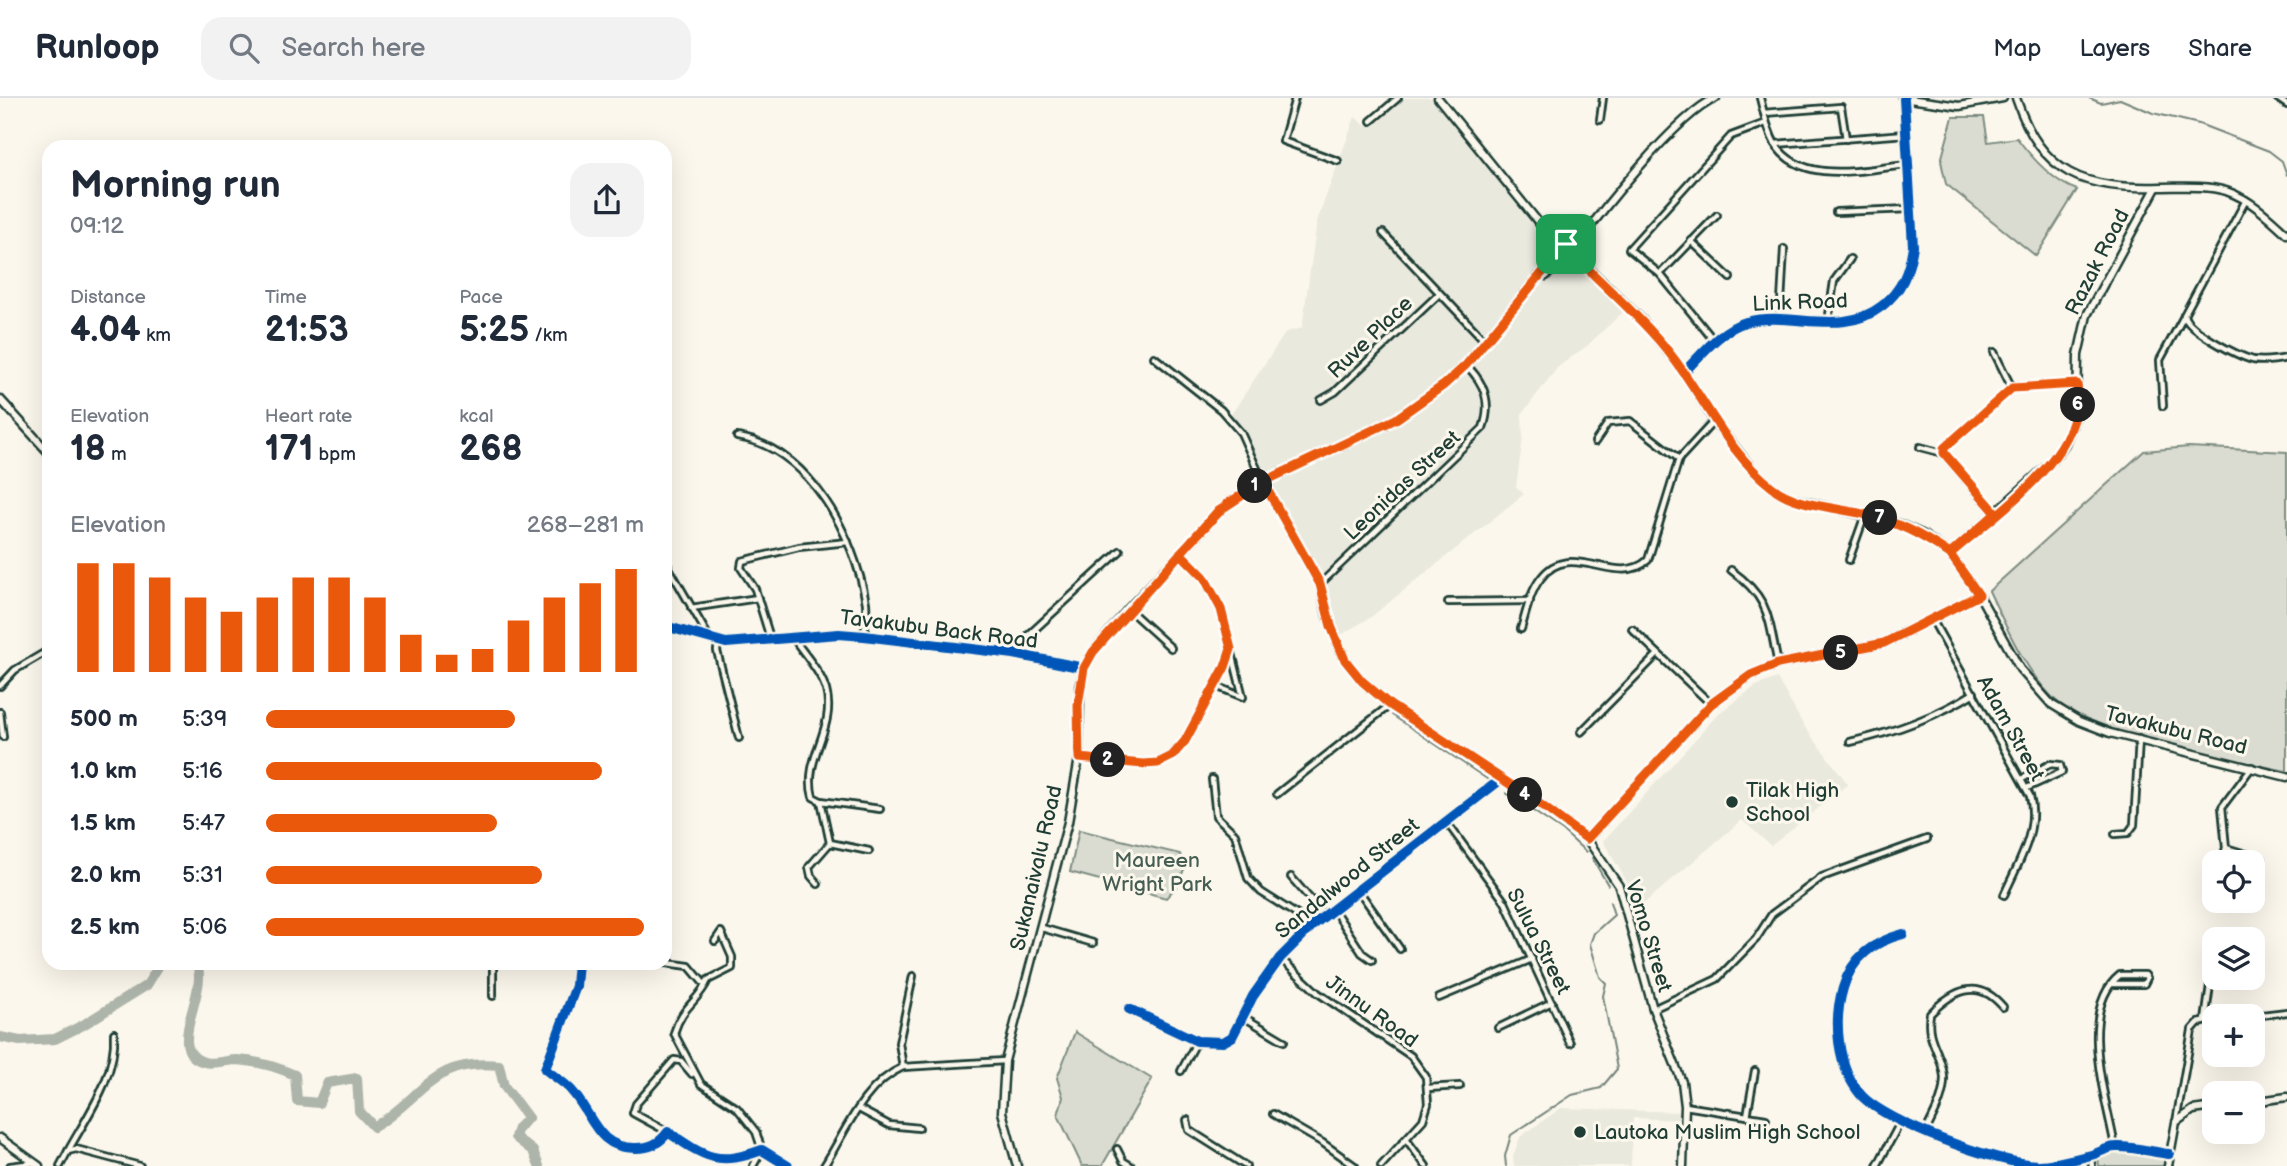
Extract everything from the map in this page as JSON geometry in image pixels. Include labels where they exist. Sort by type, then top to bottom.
[{"type":"main road","points":[[1438,98],[1541,223],[1570,254]]},
{"type":"main road","name":"Sukanaivalu Road","points":[[1534,286],[1570,254],[1589,226],[1672,132],[1707,102],[1716,98]]},
{"type":"main road","points":[[1903,98],[1959,106],[2003,98]]},
{"type":"main road","points":[[2015,98],[2038,147],[2073,177],[2093,184],[2222,190],[2246,200],[2287,234]]},
{"type":"main road","name":"Razak Road","points":[[1950,554],[2051,462],[2065,444],[2079,404],[2077,384],[2080,336],[2087,315],[2156,188]]},
{"type":"main road","name":"Sukanaivalu Road","points":[[1017,1166],[1002,1112],[1004,1060],[1063,846],[1079,758],[1078,705],[1084,668],[1105,635],[1217,512],[1263,482],[1396,419],[1429,397],[1466,365],[1534,286],[1563,247],[1589,226]]},
{"type":"main road","points":[[1563,247],[1570,254]]},
{"type":"main road","name":"Tavakubu Road","points":[[1570,254],[1642,320],[1684,372],[1714,421],[1754,471],[1773,488],[1791,498],[1865,514],[1922,534],[1950,554],[1979,595],[2020,669],[2051,704],[2079,721],[2287,777]]},
{"type":"main road","points":[[0,400],[42,445]]},
{"type":"main road","name":"Vomo Street","points":[[1263,482],[1320,584],[1331,626],[1345,660],[1362,681],[1390,705],[1537,802],[1587,839],[1619,886],[1653,1009],[1682,1082],[1685,1106],[1683,1166]]},
{"type":"main road","points":[[1587,839],[1711,704],[1751,675],[1778,664],[1884,643],[1933,621],[1979,595]]},
{"type":"main road","name":"Tavakubu Back Road","points":[[672,628],[714,641],[771,641],[839,634],[864,636],[1014,654],[1084,668]]},
{"type":"main road","points":[[2265,1100],[2287,1097]]},
{"type":"main road","points":[[2168,1166],[2176,1122],[2193,1110],[2202,1109]]},
{"type":"main road","points":[[0,1138],[37,1164]]},
{"type":"street","points":[[1371,121],[1398,98]]},
{"type":"street","points":[[1600,120],[1603,98]]},
{"type":"street","points":[[1760,98],[1766,123],[1776,144],[1796,162],[1816,170],[1833,172],[1908,164]]},
{"type":"street","name":"Link Road","points":[[1684,372],[1732,327],[1748,321],[1857,320],[1892,298],[1910,269],[1913,246],[1903,98]]},
{"type":"street","points":[[2277,98],[2287,105]]},
{"type":"street","points":[[1292,99],[1282,136],[1284,142],[1338,160]]},
{"type":"street","points":[[1764,113],[1839,107],[1842,108],[1846,139]]},
{"type":"street","points":[[1714,342],[1660,274],[1629,249],[1731,136],[1766,123]]},
{"type":"street","points":[[1776,144],[1906,134]]},
{"type":"street","points":[[2163,406],[2160,360],[2246,200]]},
{"type":"street","points":[[1836,212],[1910,209]]},
{"type":"street","points":[[1660,274],[1717,215]]},
{"type":"street","points":[[1383,233],[1486,342]]},
{"type":"street","points":[[1691,241],[1730,278]]},
{"type":"street","points":[[1780,320],[1784,249]]},
{"type":"street","points":[[1828,322],[1834,281],[1850,259]]},
{"type":"street","name":"Ruve Place","points":[[1321,400],[1335,392],[1439,294]]},
{"type":"street","points":[[2184,315],[2188,325],[2197,332],[2252,360],[2287,358]]},
{"type":"street","points":[[1994,352],[2012,388]]},
{"type":"street","points":[[1154,357],[1221,410],[1241,433],[1263,482]]},
{"type":"street","name":"Leonidas Street","points":[[1320,584],[1483,428],[1489,405],[1482,384],[1466,365]]},
{"type":"street","points":[[1944,453],[1947,444],[2012,388],[2077,384]]},
{"type":"street","points":[[1595,442],[1608,423],[1630,421],[1679,459]]},
{"type":"street","points":[[1521,629],[1530,600],[1541,578],[1557,564],[1582,561],[1624,570],[1634,569],[1645,562],[1654,547],[1679,459],[1714,421]]},
{"type":"street","points":[[737,437],[763,444],[809,479],[828,502],[838,528],[848,542],[866,603],[864,636]]},
{"type":"street","points":[[1920,447],[1944,453],[1996,513]]},
{"type":"street","points":[[1849,561],[1865,514]]},
{"type":"street","points":[[771,641],[758,598],[741,568],[742,561],[799,547],[848,542]]},
{"type":"street","points":[[1014,654],[1021,642],[1120,551]]},
{"type":"street","points":[[1180,553],[1204,577],[1213,592],[1244,697],[1216,686]]},
{"type":"street","points":[[1731,570],[1754,586],[1764,604],[1778,664]]},
{"type":"street","points":[[672,574],[714,641],[739,738]]},
{"type":"street","points":[[691,608],[758,598]]},
{"type":"street","points":[[1448,602],[1530,600]]},
{"type":"street","points":[[1128,609],[1171,648]]},
{"type":"street","name":"Adam Street","points":[[1933,621],[2027,788],[2034,812],[2030,836],[2004,895]]},
{"type":"street","points":[[1632,629],[1711,704]]},
{"type":"street","points":[[794,639],[825,686],[829,701],[826,731],[809,772],[813,797],[821,801],[880,809]]},
{"type":"street","points":[[1079,758],[1143,764],[1158,763],[1172,756],[1185,741],[1216,686],[1231,649]]},
{"type":"street","points":[[0,686],[15,670],[42,654]]},
{"type":"street","points":[[1581,732],[1658,654]]},
{"type":"street","points":[[1850,742],[1893,731],[1929,717],[1974,693]]},
{"type":"street","points":[[1277,794],[1390,705]]},
{"type":"street","points":[[0,712],[3,737]]},
{"type":"street","points":[[2115,834],[2128,833],[2134,825],[2139,739]]},
{"type":"street","points":[[2022,779],[2050,764],[2060,765],[2062,772],[2027,788]]},
{"type":"street","points":[[2233,850],[2226,848],[2222,807],[2252,767]]},
{"type":"street","points":[[1212,779],[1216,816],[1235,834],[1248,878],[1261,891],[1313,925]]},
{"type":"street","name":"Sandalwood Street","points":[[1197,1041],[1223,1042],[1232,1037],[1242,1016],[1280,958],[1313,925],[1448,824],[1500,780]]},
{"type":"street","points":[[821,801],[830,843]]},
{"type":"street","name":"Sulua Street","points":[[1448,824],[1505,902],[1570,1044]]},
{"type":"street","points":[[1653,1009],[1717,979],[1756,939],[1772,914],[1822,877],[1927,839]]},
{"type":"street","points":[[830,843],[869,851]]},
{"type":"street","points":[[818,884],[811,876],[809,867],[830,843]]},
{"type":"street","points":[[1292,877],[1326,916]]},
{"type":"street","points":[[1359,891],[1400,949]]},
{"type":"street","points":[[1334,910],[1362,953],[1373,960]]},
{"type":"street","points":[[1042,928],[1093,943]]},
{"type":"street","points":[[701,1084],[674,1033],[685,1007],[700,995],[713,977],[728,972],[734,964],[721,932],[715,940]]},
{"type":"street","points":[[1903,934],[1859,955],[1844,984],[1837,1015],[1846,1068],[1859,1093],[1871,1104],[1901,1121],[1973,1149],[2034,1165],[2090,1155],[2115,1147],[2169,1154]]},
{"type":"street","name":"Jinnu Road","points":[[1280,958],[1318,993],[1411,1056],[1426,1077],[1428,1088]]},
{"type":"street","points":[[1439,998],[1532,959]]},
{"type":"street","points":[[672,964],[689,966],[705,985]]},
{"type":"street","points":[[493,970],[493,996]]},
{"type":"street","points":[[577,970],[576,986],[545,1069],[570,1090],[604,1138],[619,1148],[660,1143],[668,1132]]},
{"type":"street","points":[[2112,984],[2144,984],[2147,978],[2145,975],[2120,975],[2112,984],[2099,1012],[2095,1036],[2115,1147]]},
{"type":"street","points":[[903,1067],[899,1043],[913,976]]},
{"type":"street","points":[[1926,1131],[1941,1100],[1944,1077],[1928,1034],[1930,1014],[1953,995],[1976,988],[1993,995],[2004,1007]]},
{"type":"street","points":[[1498,1028],[1552,1002]]},
{"type":"street","points":[[1129,1009],[1197,1041],[1181,1071]]},
{"type":"street","points":[[2265,1015],[2287,1012]]},
{"type":"street","points":[[1242,1016],[1284,1041]]},
{"type":"street","points":[[2176,1122],[2192,1030],[2202,1022]]},
{"type":"street","points":[[60,1166],[101,1092],[115,1046],[114,1033]]},
{"type":"street","points":[[765,1152],[741,1158],[710,1159],[668,1132],[638,1118],[634,1113],[636,1104],[674,1060],[681,1061],[701,1084],[737,1108],[756,1132],[765,1152],[788,1166]]},
{"type":"street","points":[[824,1166],[877,1082],[903,1067],[1004,1060]]},
{"type":"street","points":[[1748,1116],[1755,1070]]},
{"type":"street","points":[[1381,1166],[1423,1120],[1428,1104],[1428,1088],[1460,1086]]},
{"type":"street","points":[[1685,1106],[1766,1119]]},
{"type":"street","points":[[859,1109],[890,1125],[919,1128]]},
{"type":"street","points":[[1273,1114],[1355,1166]]},
{"type":"street","points":[[1187,1120],[1189,1130],[1246,1166]]},
{"type":"street","points":[[1877,1166],[1901,1121]]},
{"type":"street","points":[[1406,1139],[1426,1166]]},
{"type":"street","points":[[68,1151],[76,1149],[140,1166]]},
{"type":"street","points":[[1117,1149],[1123,1161],[1131,1166]]},
{"type":"street","points":[[752,1166],[765,1152]]},
{"type":"street","points":[[2090,1155],[2092,1166]]},
{"type":"street","points":[[10,1166],[37,1164]]},
{"type":"shaded area","points":[[1398,98],[1438,98],[1570,255],[1628,307],[1588,345],[1558,367],[1522,414],[1523,437],[1516,487],[1524,494],[1371,617],[1336,638],[1320,584],[1263,482],[1241,433],[1228,419],[1286,332],[1302,328],[1317,221],[1355,117],[1366,126]]},
{"type":"shaded area","name":"Tilak High School","points":[[1777,678],[1804,726],[1848,784],[1771,846],[1742,820],[1641,906],[1603,841],[1719,713],[1756,686]]},
{"type":"shaded area","name":"Lautoka Muslim High School","points":[[1561,1108],[1682,1112],[1681,1120],[1633,1118],[1631,1166],[1514,1166],[1513,1157],[1520,1137]]},
{"type":"green space","points":[[1953,117],[1984,117],[1988,142],[2017,138],[2051,175],[2077,190],[2036,256],[1946,184],[1941,161]]},
{"type":"green space","points":[[2189,447],[2287,452],[2287,771],[2162,744],[2096,723],[2070,711],[2052,697],[2032,673],[1989,591],[2144,451]]},
{"type":"green space","name":"Maureen Wright Park","points":[[1079,830],[1180,854],[1185,867],[1177,886],[1166,898],[1070,872]]},
{"type":"green space","points":[[1075,1032],[1152,1079],[1102,1166],[1082,1166],[1058,1115],[1063,1097],[1057,1078]]},
{"type":"green space","points":[[2115,1150],[2172,1161],[2172,1166],[2099,1166],[2098,1156]]},
{"type":"waterway","points":[[2089,98],[2101,103],[2120,99],[2153,113],[2199,124],[2269,151],[2282,161],[2287,175]]},
{"type":"waterway","points":[[1392,715],[1487,779]]},
{"type":"waterway","points":[[1506,793],[1563,831],[1586,852]]},
{"type":"waterway","points":[[1592,858],[1608,885]]},
{"type":"waterway","points":[[1506,1166],[1505,1156],[1511,1135],[1572,1095],[1601,1088],[1617,1069],[1603,996],[1606,983],[1600,977],[1590,944],[1594,933],[1614,915],[1610,902]]},
{"type":"waterway","points":[[0,1037],[20,1041],[55,1039],[147,985],[156,970]]},
{"type":"waterway","points":[[198,970],[198,986],[187,1032],[187,1045],[192,1055],[204,1062],[252,1062],[295,1075],[297,1101],[319,1103],[327,1083],[357,1078],[359,1111],[374,1127],[443,1074],[476,1064],[499,1065],[504,1086],[528,1118],[518,1128],[515,1137],[533,1151],[539,1166]]},
{"type":"cycle path","points":[[1684,372],[1720,336],[1737,325],[1763,319],[1816,322],[1850,320],[1882,306],[1895,294],[1907,272],[1913,246],[1904,99]]},
{"type":"cycle path","points":[[672,628],[726,643],[839,634],[864,636],[1014,654],[1084,668]]},
{"type":"cycle path","points":[[1129,1009],[1197,1041],[1223,1042],[1232,1037],[1253,996],[1280,958],[1313,925],[1500,780]]},
{"type":"cycle path","points":[[1903,934],[1882,941],[1858,959],[1847,977],[1840,1001],[1838,1029],[1842,1058],[1853,1084],[1874,1106],[1944,1140],[2020,1163],[2058,1163],[2116,1147],[2169,1154]]},
{"type":"cycle path","points":[[577,970],[576,986],[545,1069],[571,1090],[604,1136],[623,1147],[641,1148],[658,1142],[668,1132],[713,1157],[734,1158],[762,1150],[788,1166]]},
{"type":"place","name":"Tilak High School","points":[[1732,802]]},
{"type":"place","name":"Lautoka Muslim High School","points":[[1580,1132]]},
{"type":"route","points":[[1566,244],[1466,365],[1429,397],[1378,429],[1263,482],[1217,512],[1180,553],[1204,577],[1221,609],[1231,649],[1216,686],[1185,741],[1172,756],[1158,763],[1143,764],[1079,758],[1080,686],[1084,668],[1093,652],[1128,609],[1217,512],[1228,503],[1263,482],[1320,584],[1327,615],[1345,660],[1362,681],[1390,705],[1537,802],[1587,839],[1711,704],[1751,675],[1778,664],[1884,643],[1933,621],[1979,595],[1950,554],[1996,513],[2051,462],[2065,444],[2079,404],[2077,384],[2012,388],[1944,448],[1944,453],[1996,513],[1950,554],[1922,534],[1899,524],[1791,498],[1773,488],[1754,471],[1714,421],[1684,372],[1642,320],[1586,268],[1566,244]]}]
